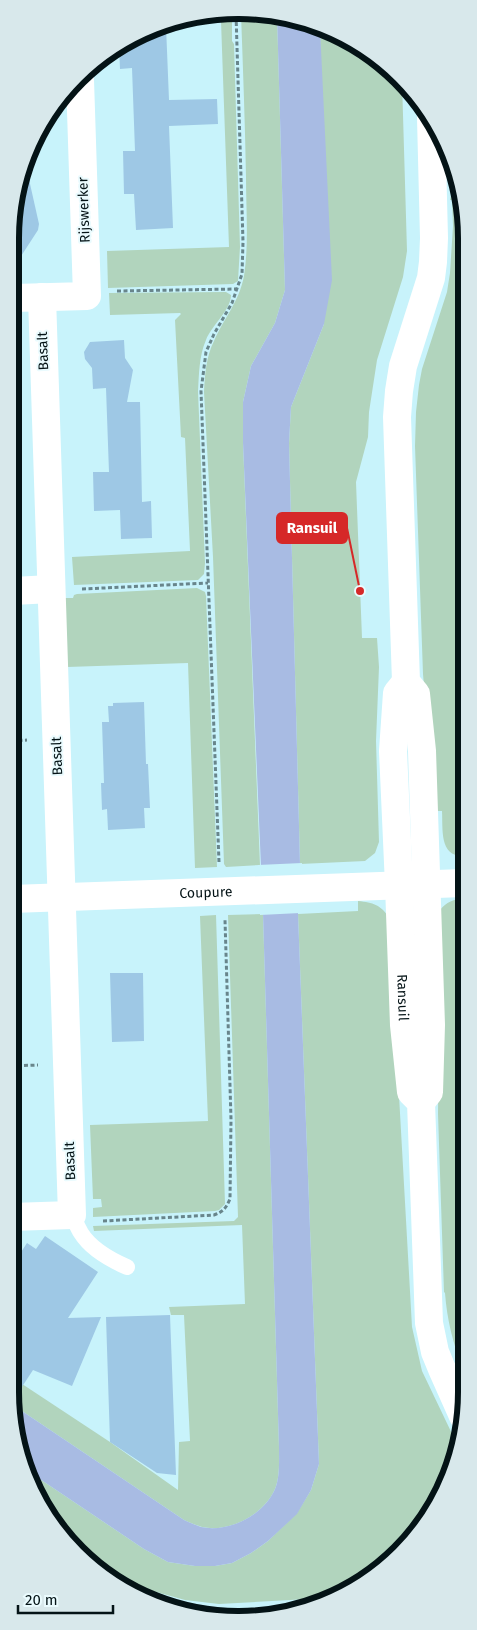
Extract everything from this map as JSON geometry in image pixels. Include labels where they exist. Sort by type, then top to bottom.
[{"type":"street","name":"Rijswerker","points":[[42,297],[86,296],[80,86]]},
{"type":"street","name":"Ransuil","points":[[420,1102],[428,1092],[431,1025],[422,751],[416,694],[406,682],[397,417],[399,391],[404,366],[426,297],[433,262],[431,133]]},
{"type":"street","points":[[19,298],[42,297]]},
{"type":"street","name":"Basalt","points":[[42,297],[63,589],[61,897],[72,1215]]},
{"type":"street","points":[[19,590],[63,589]]},
{"type":"street","name":"Ransuil","points":[[406,682],[397,693],[393,751],[404,1026],[411,1092],[420,1102],[429,1323],[435,1352],[458,1405]]},
{"type":"street","name":"Coupure","points":[[19,899],[458,883]]},
{"type":"street","points":[[19,1217],[72,1215]]},
{"type":"lane","points":[[72,1215],[82,1234],[90,1243],[111,1260],[127,1267]]},
{"type":"path","points":[[219,868],[201,391],[206,352],[232,303],[242,274],[243,242],[236,19]]},
{"type":"path","points":[[108,291],[236,289]]},
{"type":"path","points":[[63,589],[208,583]]},
{"type":"path","points":[[19,741],[30,740]]},
{"type":"path","points":[[100,1221],[214,1215],[227,1207],[230,1199],[231,1119],[225,915]]},
{"type":"path","points":[[19,1066],[41,1065]]},
{"type":"path","points":[[238,1611],[263,1610]]},
{"type":"green space","points":[[232,19],[232,41],[234,44],[240,247],[238,281],[233,284],[108,288],[107,251],[229,247],[221,21]]},
{"type":"green space","points":[[241,19],[277,22],[285,290],[275,323],[251,366],[243,402],[243,443],[260,865],[226,867],[224,864],[213,557],[204,392],[205,372],[209,353],[239,294],[246,264],[245,116]]},
{"type":"green space","points":[[320,34],[361,56],[383,73],[402,92],[407,251],[403,277],[377,360],[369,412],[368,437],[356,482],[362,638],[377,638],[379,667],[376,741],[379,842],[375,853],[365,861],[300,864],[289,443],[291,407],[324,324]]},
{"type":"green space","points":[[452,189],[458,224],[458,855],[450,852],[446,847],[442,811],[432,811],[423,674],[415,446],[416,412],[422,369],[447,292],[450,273],[453,226],[452,200],[450,200]]},
{"type":"green space","points":[[226,292],[231,295],[228,306],[206,340],[200,365],[198,391],[205,563],[204,574],[198,580],[74,585],[72,557],[190,551],[185,438],[181,437],[175,320],[181,314],[110,315],[109,293]]},
{"type":"green space","points":[[197,588],[205,592],[206,596],[217,867],[195,868],[188,663],[67,667],[64,598],[73,598],[77,594]]},
{"type":"green space","points":[[457,899],[458,1355],[451,1332],[444,1292],[438,1114],[440,910],[450,901]]},
{"type":"green space","points":[[358,901],[376,905],[389,917],[412,1327],[422,1371],[453,1437],[447,1462],[436,1489],[421,1514],[394,1547],[361,1574],[323,1595],[312,1599],[219,1604],[185,1600],[149,1590],[134,1584],[95,1558],[83,1547],[56,1514],[35,1476],[144,1549],[168,1562],[195,1566],[215,1566],[232,1563],[251,1553],[268,1541],[297,1513],[311,1490],[319,1464],[298,914],[358,911]]},
{"type":"green space","points":[[263,914],[279,1447],[277,1484],[263,1507],[244,1520],[223,1527],[212,1528],[202,1527],[184,1520],[19,1409],[19,1382],[178,1490],[179,1442],[190,1441],[184,1315],[171,1315],[169,1307],[245,1304],[242,1225],[94,1231],[93,1226],[234,1221],[238,1217],[228,915]]},
{"type":"green space","points":[[216,915],[225,1204],[215,1211],[93,1217],[93,1208],[102,1207],[101,1199],[93,1199],[90,1125],[208,1121],[200,916]]},
{"type":"water","points":[[277,22],[320,34],[332,280],[324,324],[291,407],[289,443],[300,864],[298,914],[319,1464],[311,1490],[297,1514],[268,1541],[232,1563],[215,1566],[195,1566],[168,1562],[144,1549],[35,1476],[26,1448],[19,1409],[184,1520],[201,1527],[223,1527],[244,1520],[263,1507],[277,1484],[279,1447],[263,914],[243,443],[243,402],[251,366],[275,323],[285,290]]},
{"type":"pier","points":[[302,863],[300,913],[260,915],[258,865]]},
{"type":"building","points":[[166,31],[169,100],[217,99],[218,124],[169,126],[173,228],[136,230],[134,194],[124,194],[123,151],[135,151],[132,68],[120,69],[119,54],[141,41]]},
{"type":"building","points":[[28,175],[39,224],[38,230],[19,259],[19,224]]},
{"type":"building","points":[[124,340],[125,358],[133,370],[127,402],[140,402],[142,502],[151,501],[152,538],[121,539],[120,510],[94,511],[93,472],[109,472],[106,388],[93,389],[92,368],[85,359],[84,352],[90,342]]},
{"type":"building","points":[[144,702],[146,764],[148,764],[150,808],[144,808],[145,828],[108,830],[107,809],[102,810],[101,783],[104,783],[102,722],[109,722],[108,706],[113,706],[113,703]]},
{"type":"building","points":[[110,973],[143,973],[144,1041],[112,1042]]},
{"type":"building","points":[[45,1236],[98,1272],[68,1318],[101,1317],[72,1386],[33,1370],[19,1391],[19,1255],[27,1243],[36,1249]]},
{"type":"building","points":[[170,1315],[176,1475],[157,1473],[110,1442],[106,1317]]},
{"type":"place","name":"Ransuil","points":[[360,591]]}]
